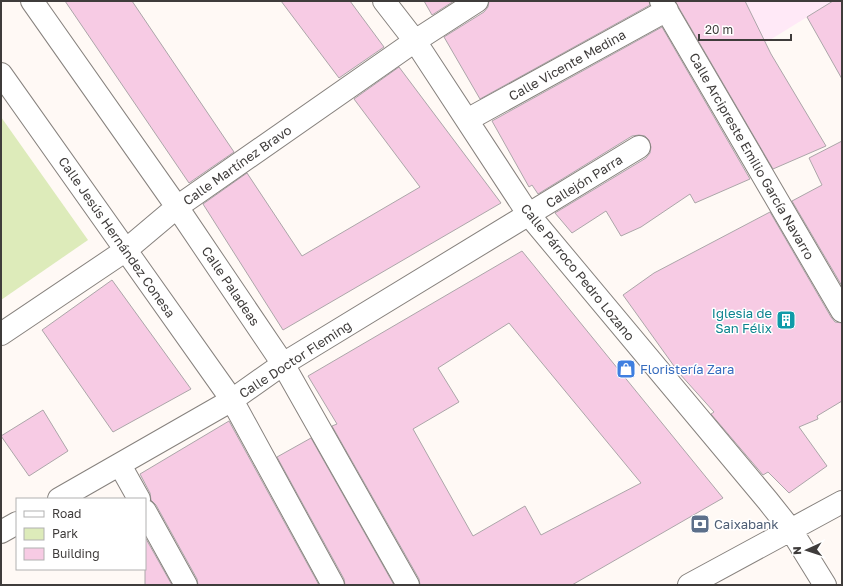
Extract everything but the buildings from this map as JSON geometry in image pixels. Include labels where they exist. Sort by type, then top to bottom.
[{"type":"street","name":"Calle Paladeas","points":[[32,1],[177,207],[283,364],[408,585]]},
{"type":"street","name":"Calle Párroco Pedro Lozano","points":[[384,1],[415,41],[529,215],[791,530],[825,585]]},
{"type":"street","name":"Calle Martínez Bravo","points":[[1,334],[126,250],[177,207],[415,41],[476,1]]},
{"type":"street","name":"Calle Vicente Medina","points":[[467,120],[664,5]]},
{"type":"street","name":"Calle Arcipreste Emilio García Navarro","points":[[664,5],[842,311]]},
{"type":"street","name":"Calle Jesús Hernández Conesa","points":[[1,74],[232,400],[333,585]]},
{"type":"street","name":"Callejón Parra","points":[[529,215],[638,147]]},
{"type":"street","name":"Calle Doctor Fleming","points":[[61,498],[232,400],[283,364],[529,215]]},
{"type":"street","points":[[120,465],[138,498]]},
{"type":"street","points":[[688,585],[842,502]]},
{"type":"street","points":[[146,513],[186,585]]},
{"type":"street","points":[[1,532],[16,524]]},
{"type":"shaded area","points":[[743,1],[833,1],[765,43]]},
{"type":"green space","points":[[1,117],[88,240],[1,300]]},
{"type":"place","name":"Iglesia de San Félix","points":[[786,320]]},
{"type":"place","name":"Floristería Zara","points":[[626,369]]},
{"type":"place","name":"Caixabank","points":[[700,524]]}]
